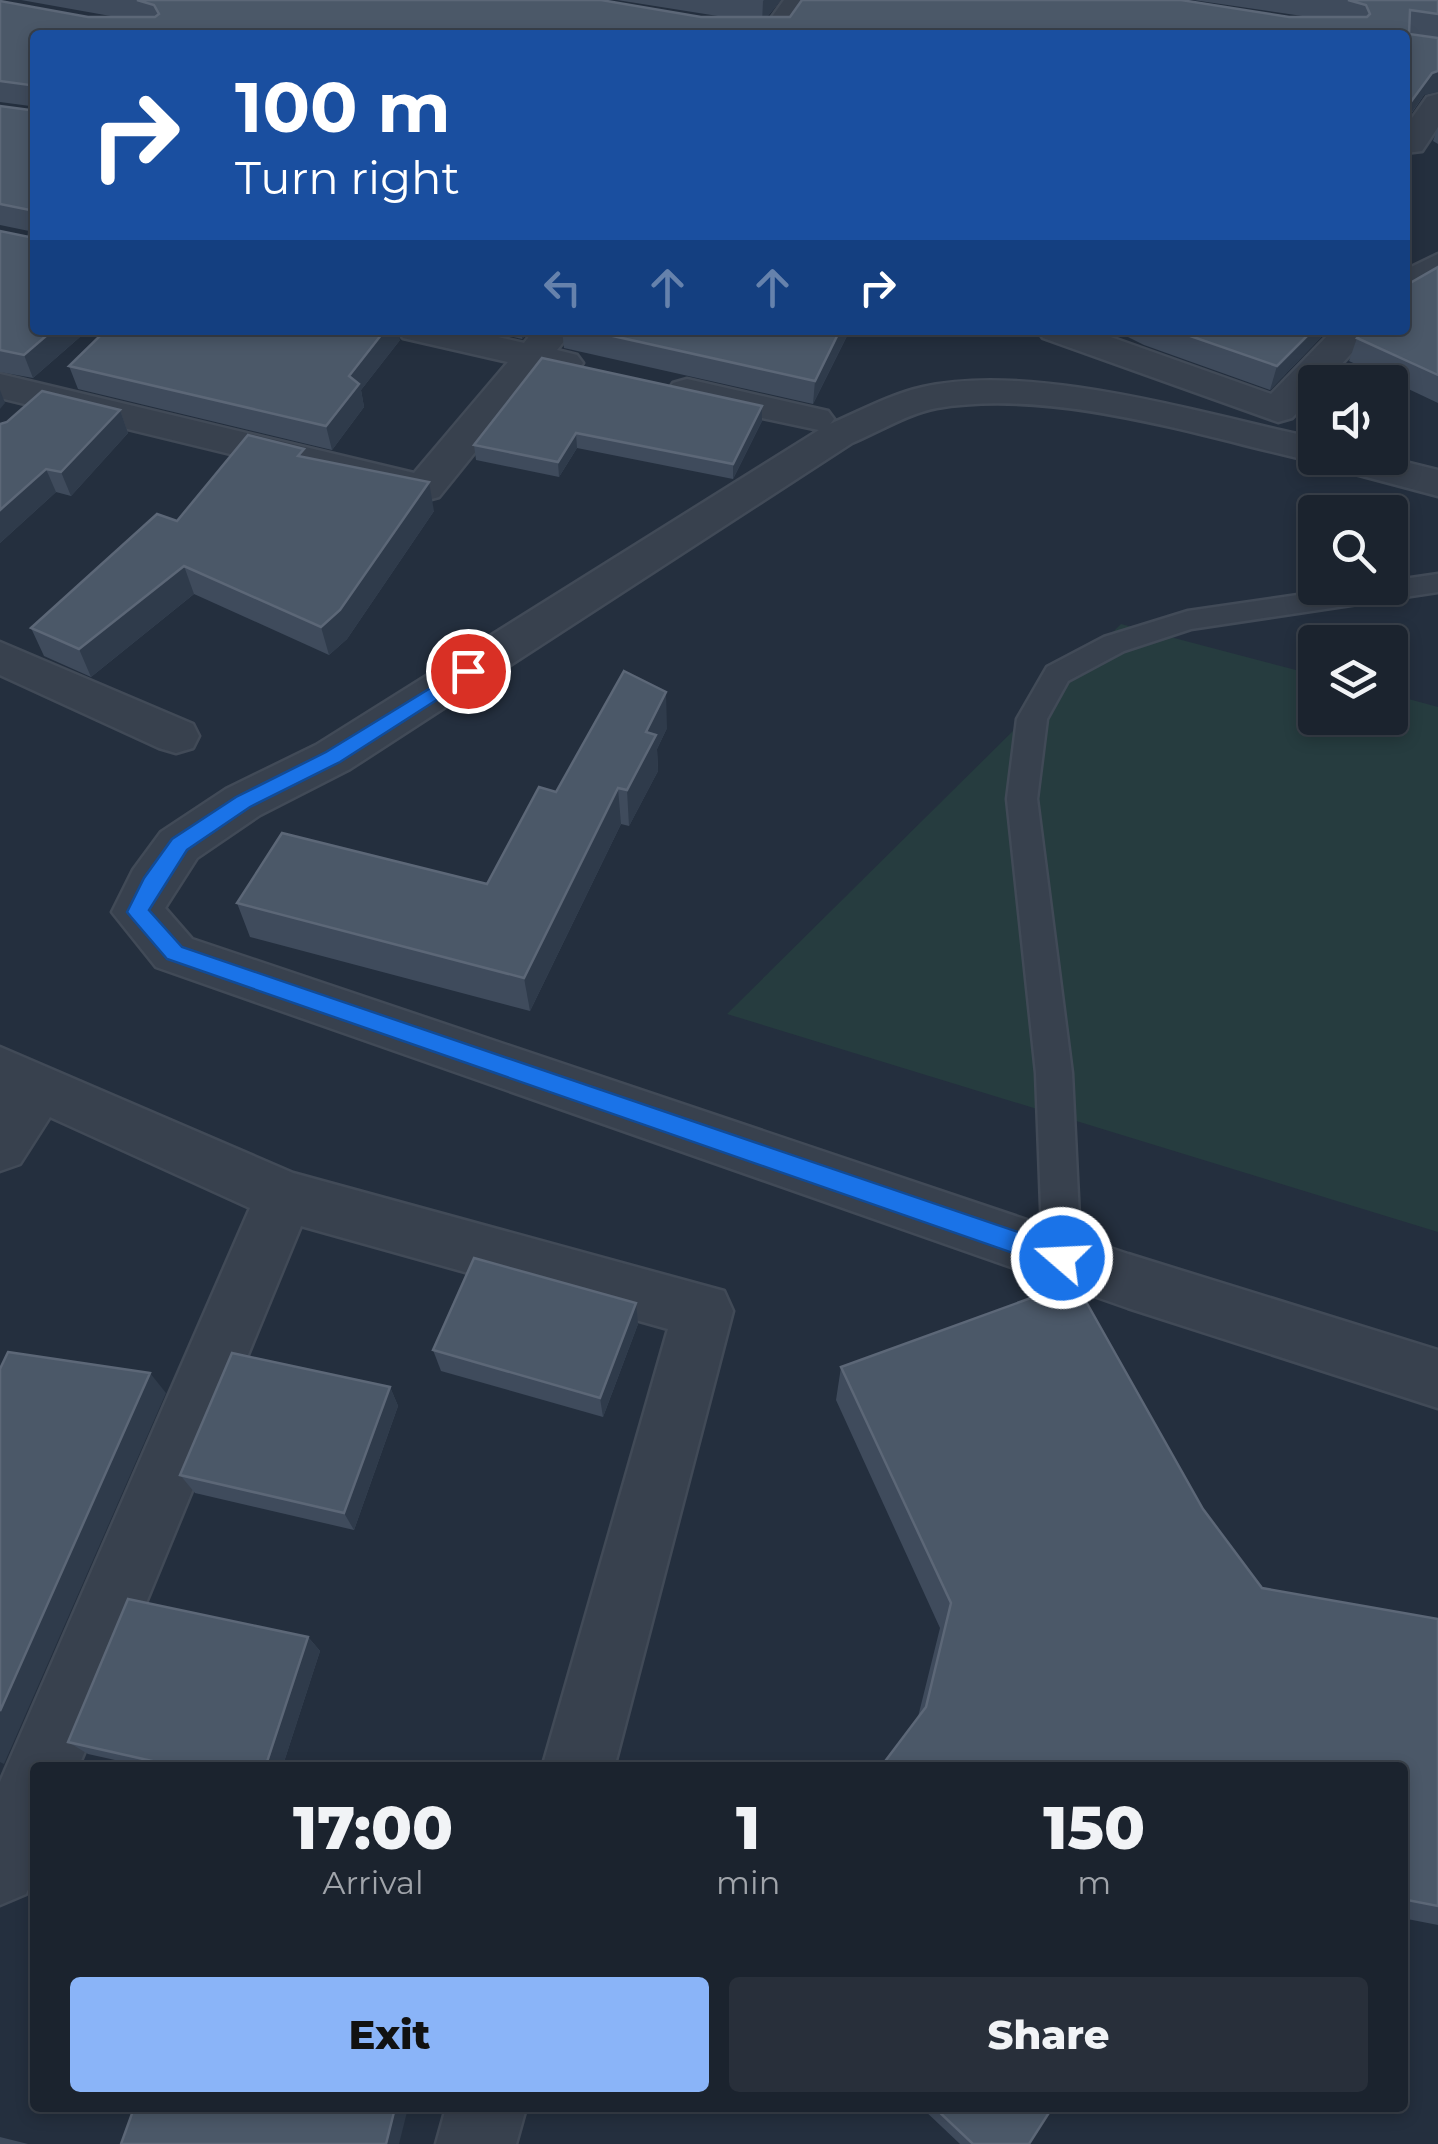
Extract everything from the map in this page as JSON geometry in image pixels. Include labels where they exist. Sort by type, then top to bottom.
[{"type":"street","points":[[778,30],[799,0]]},
{"type":"street","points":[[1410,142],[1438,104]]},
{"type":"street","points":[[1410,283],[1438,265]]},
{"type":"street","points":[[465,335],[544,343],[627,378],[814,419]]},
{"type":"street","points":[[1070,335],[1278,410],[1349,335]]},
{"type":"street","points":[[33,393],[424,488],[544,343]]},
{"type":"street","points":[[1298,446],[1091,402],[1011,393],[928,396],[838,435],[333,757],[243,802],[179,845],[151,884],[138,912],[174,953],[1062,1258],[1438,1379]]},
{"type":"street","points":[[1405,475],[1438,484]]},
{"type":"street","points":[[0,657],[176,736]]},
{"type":"street","points":[[0,1147],[19,1078],[284,1196],[703,1311],[580,1762]]},
{"type":"street","points":[[45,1762],[284,1196]]},
{"type":"street","points":[[0,1868],[30,1797]]},
{"type":"street","points":[[476,2144],[485,2112]]},
{"type":"lane","points":[[1062,1258],[1054,1073],[1022,799],[1032,719],[1056,674],[1114,644],[1188,620],[1438,583]]},
{"type":"green space","points":[[1121,624],[1298,671],[1298,735],[1408,735],[1408,699],[1438,707],[1438,1232],[727,1014]]},
{"type":"building","points":[[137,0],[601,0],[701,17],[790,17],[802,0],[1181,0],[1289,17],[1367,17],[1370,14],[1366,5],[1348,0],[1438,0],[1438,14],[1410,10],[1409,30],[30,30],[30,85],[0,81],[0,1],[88,17],[155,17],[159,14],[154,5]]},
{"type":"building","points":[[1410,34],[1438,38],[1438,71],[1432,73],[1410,103]]},
{"type":"building","points":[[0,106],[30,110],[30,210],[0,204]]},
{"type":"building","points":[[30,210],[30,335],[47,335],[24,355],[0,350],[0,231],[29,237]]},
{"type":"building","points":[[1438,267],[1438,375],[1357,338],[1410,335],[1410,283]]},
{"type":"building","points":[[101,335],[381,335],[349,376],[359,384],[326,426],[69,366]]},
{"type":"building","points":[[608,335],[838,335],[815,381]]},
{"type":"building","points":[[1187,335],[1308,335],[1277,366]]},
{"type":"building","points":[[542,358],[762,406],[733,464],[576,433],[558,462],[474,445]]},
{"type":"building","points":[[42,391],[120,410],[61,472],[46,469],[0,510],[0,424]]},
{"type":"building","points":[[248,435],[304,449],[298,456],[429,482],[340,610],[321,627],[184,566],[79,649],[31,628],[157,514],[177,521]]},
{"type":"building","points":[[624,671],[666,692],[646,732],[656,735],[627,790],[618,788],[524,978],[237,903],[282,833],[487,884],[539,787],[556,792]]},
{"type":"building","points":[[474,1258],[636,1303],[600,1398],[433,1350]]},
{"type":"building","points":[[1075,1282],[1203,1509],[1262,1588],[1438,1619],[1438,1906],[1408,1900],[1408,1762],[885,1762],[926,1707],[951,1603],[841,1367]]},
{"type":"building","points":[[8,1352],[150,1373],[0,1711],[0,1369]]},
{"type":"building","points":[[232,1353],[390,1387],[344,1513],[180,1475]]},
{"type":"building","points":[[128,1599],[308,1637],[267,1762],[156,1762],[68,1742]]},
{"type":"building","points":[[133,2112],[394,2112],[386,2144],[121,2144]]},
{"type":"building","points":[[939,2112],[1049,2112],[1029,2144],[973,2144]]},
{"type":"route","points":[[468,671],[333,757],[243,802],[179,845],[151,884],[138,912],[174,953],[1062,1258]]}]
